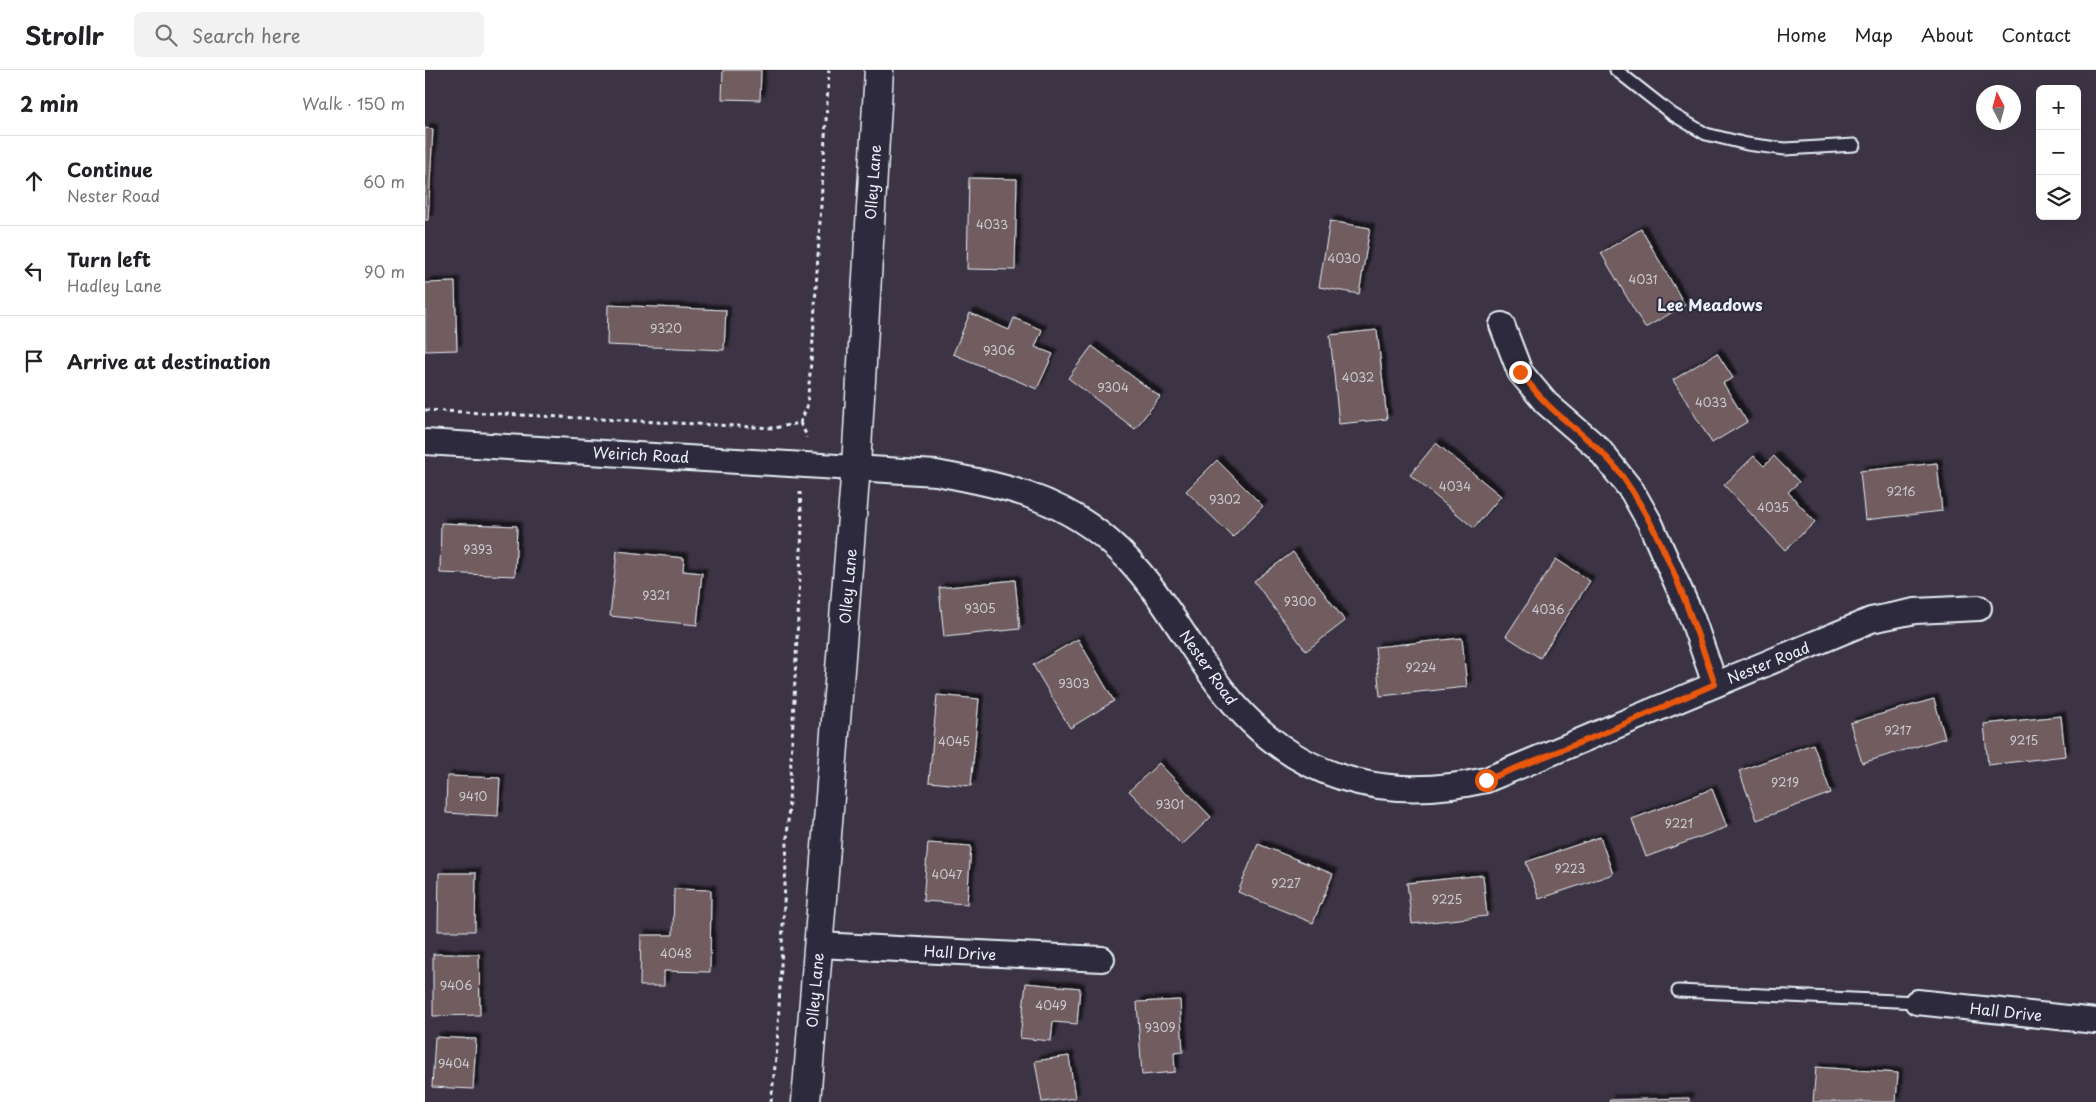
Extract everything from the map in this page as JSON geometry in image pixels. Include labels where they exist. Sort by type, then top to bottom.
[{"type":"main road","name":"Olley Lane","points":[[806,1102],[856,466],[879,70]]},
{"type":"street","points":[[1503,325],[1520,372],[1546,403],[1598,448],[1632,491],[1650,523],[1692,618],[1715,684]]},
{"type":"street","name":"Weirich Road","points":[[425,442],[856,466]]},
{"type":"street","name":"Nester Road","points":[[856,466],[936,473],[1001,485],[1029,494],[1078,519],[1120,551],[1150,583],[1221,688],[1253,725],[1276,744],[1302,761],[1334,775],[1363,784],[1392,789],[1422,790],[1457,787],[1486,780],[1599,735],[1715,684],[1871,620],[1915,611],[1979,608]]},
{"type":"street","name":"Hall Drive","points":[[818,945],[1102,959]]},
{"type":"street","name":"Hall Drive","points":[[1917,1002],[2096,1021]]},
{"type":"lane","points":[[1616,70],[1672,114],[1706,134],[1747,144],[1785,149],[1854,145]]},
{"type":"lane","points":[[1678,991],[1917,1002]]},
{"type":"path","points":[[799,423],[807,406],[813,339],[829,70]]},
{"type":"path","points":[[425,410],[774,428],[799,423]]},
{"type":"path","points":[[799,423],[806,434]]},
{"type":"path","points":[[771,1102],[777,1048],[801,567],[802,525],[799,490]]},
{"type":"building","points":[[723,70],[761,70],[760,100],[722,99]]},
{"type":"building","points":[[425,128],[433,129],[428,220],[425,220]]},
{"type":"building","points":[[969,178],[1017,179],[1015,270],[967,269]]},
{"type":"building","points":[[1330,221],[1370,228],[1359,294],[1319,287]]},
{"type":"building","points":[[1641,229],[1685,305],[1645,328],[1601,253]]},
{"type":"building","points":[[455,282],[457,350],[425,351],[425,283]]},
{"type":"building","points":[[608,305],[726,310],[724,350],[607,345]]},
{"type":"building","points":[[970,313],[1009,330],[1014,318],[1042,330],[1035,347],[1053,354],[1037,389],[953,354]]},
{"type":"building","points":[[1377,330],[1387,419],[1339,424],[1330,335]]},
{"type":"building","points":[[1092,346],[1160,397],[1135,429],[1068,378]]},
{"type":"building","points":[[1717,353],[1733,378],[1723,383],[1747,422],[1712,443],[1673,380]]},
{"type":"building","points":[[1436,443],[1501,496],[1474,528],[1410,475]]},
{"type":"building","points":[[1754,456],[1764,466],[1774,456],[1799,482],[1788,492],[1815,522],[1785,550],[1724,485]]},
{"type":"building","points":[[1217,460],[1263,506],[1233,537],[1186,491]]},
{"type":"building","points":[[1937,463],[1942,511],[1865,520],[1860,471]]},
{"type":"building","points":[[441,523],[517,526],[515,576],[440,573]]},
{"type":"building","points":[[617,551],[684,558],[683,571],[702,573],[697,625],[610,616]]},
{"type":"building","points":[[1293,552],[1345,621],[1306,651],[1254,581]]},
{"type":"building","points":[[1556,559],[1590,581],[1540,658],[1506,636]]},
{"type":"building","points":[[1015,580],[1020,629],[944,637],[939,588]]},
{"type":"building","points":[[1462,638],[1467,687],[1380,696],[1375,647]]},
{"type":"building","points":[[1078,639],[1114,701],[1070,728],[1033,665]]},
{"type":"building","points":[[937,695],[979,699],[971,786],[929,782]]},
{"type":"building","points":[[1934,699],[1945,738],[1862,763],[1850,723]]},
{"type":"building","points":[[2061,716],[2065,756],[1988,765],[1984,724]]},
{"type":"building","points":[[1813,744],[1831,793],[1757,820],[1739,771]]},
{"type":"building","points":[[1159,763],[1211,817],[1182,845],[1129,791]]},
{"type":"building","points":[[447,776],[500,778],[498,816],[446,813]]},
{"type":"building","points":[[1712,789],[1727,827],[1646,857],[1632,819]]},
{"type":"building","points":[[1600,837],[1613,874],[1539,899],[1526,862]]},
{"type":"building","points":[[928,843],[971,846],[967,904],[923,901]]},
{"type":"building","points":[[1258,844],[1333,874],[1313,923],[1238,892]]},
{"type":"building","points":[[439,873],[476,873],[475,931],[438,931]]},
{"type":"building","points":[[1483,875],[1487,916],[1412,924],[1407,883]]},
{"type":"building","points":[[674,889],[711,890],[710,972],[664,971],[664,986],[640,986],[641,935],[673,935]]},
{"type":"building","points":[[433,954],[479,954],[480,1015],[433,1016]]},
{"type":"building","points":[[1026,983],[1080,988],[1077,1024],[1053,1022],[1051,1041],[1020,1038]]},
{"type":"building","points":[[1180,1000],[1183,1052],[1174,1053],[1175,1072],[1142,1075],[1137,1002]]},
{"type":"building","points":[[435,1037],[476,1039],[473,1089],[432,1087]]},
{"type":"building","points":[[1069,1056],[1075,1098],[1042,1102],[1035,1061]]},
{"type":"building","points":[[1816,1067],[1898,1073],[1896,1102],[1813,1102]]},
{"type":"building","points":[[1689,1098],[1689,1102],[1609,1102],[1609,1100]]},
{"type":"district","name":"Lee Meadows","points":[[1710,304]]},
{"type":"route","points":[[1486,780],[1599,735],[1715,684],[1692,618],[1650,523],[1632,491],[1615,467],[1598,448],[1546,403],[1520,372]]}]
